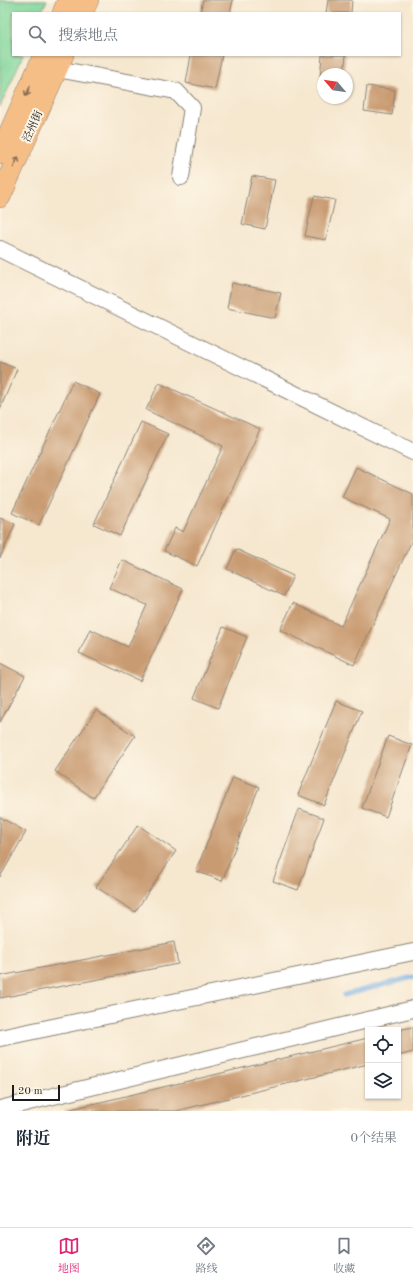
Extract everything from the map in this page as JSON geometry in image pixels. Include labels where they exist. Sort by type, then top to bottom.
[{"type":"main road","points":[[62,12],[68,0]]},
{"type":"main road","points":[[82,12],[88,0]]},
{"type":"main road","name":"泾州街","points":[[0,154],[55,60]]},
{"type":"main road","name":"泾州街","points":[[0,197],[55,60]]},
{"type":"street","points":[[55,60],[176,91],[192,108],[180,177]]},
{"type":"street","points":[[0,249],[413,452]]},
{"type":"street","points":[[0,1038],[413,952]]},
{"type":"street","points":[[0,1109],[413,1009]]},
{"type":"green space","points":[[0,0],[47,0],[41,12],[12,12],[12,56],[23,56],[0,107]]},
{"type":"building","points":[[203,0],[233,0],[230,12],[200,12]]},
{"type":"building","points":[[328,0],[352,0],[351,12],[326,12]]},
{"type":"building","points":[[191,56],[222,56],[215,89],[186,83]]},
{"type":"building","points":[[322,56],[346,56],[345,68],[321,68]]},
{"type":"building","points":[[367,86],[395,90],[392,115],[364,111]]},
{"type":"building","points":[[252,176],[275,180],[265,229],[242,224]]},
{"type":"building","points":[[314,196],[335,200],[326,240],[305,236]]},
{"type":"building","points":[[232,283],[281,293],[275,318],[227,308]]},
{"type":"building","points":[[0,362],[17,369],[0,409]]},
{"type":"building","points":[[73,381],[100,394],[39,525],[12,513]]},
{"type":"building","points":[[159,383],[260,429],[197,566],[164,551],[175,528],[183,532],[223,446],[146,410]]},
{"type":"building","points":[[141,422],[168,434],[120,536],[94,524]]},
{"type":"building","points":[[356,467],[413,494],[413,538],[354,665],[280,630],[293,603],[341,626],[390,519],[342,497]]},
{"type":"building","points":[[0,518],[15,524],[0,558]]},
{"type":"building","points":[[236,549],[293,576],[284,596],[227,569]]},
{"type":"building","points":[[122,560],[183,589],[140,681],[79,653],[90,629],[128,647],[147,605],[109,588]]},
{"type":"building","points":[[223,627],[247,637],[218,708],[194,698]]},
{"type":"building","points":[[0,663],[25,676],[0,722]]},
{"type":"building","points":[[336,701],[362,711],[324,805],[298,795]]},
{"type":"building","points":[[96,710],[135,736],[93,798],[55,771]]},
{"type":"building","points":[[388,736],[412,745],[386,817],[362,808]]},
{"type":"building","points":[[233,777],[259,787],[222,881],[196,871]]},
{"type":"building","points":[[299,809],[324,818],[298,890],[273,881]]},
{"type":"building","points":[[0,817],[26,832],[0,877]]},
{"type":"building","points":[[138,825],[176,851],[135,912],[96,887]]},
{"type":"building","points":[[174,942],[178,964],[0,998],[0,976]]},
{"type":"building","points":[[413,1027],[413,1052],[401,1055],[401,1029]]},
{"type":"building","points":[[365,1039],[365,1065],[176,1111],[63,1111]]},
{"type":"waterway","points":[[344,995],[413,977]]}]
